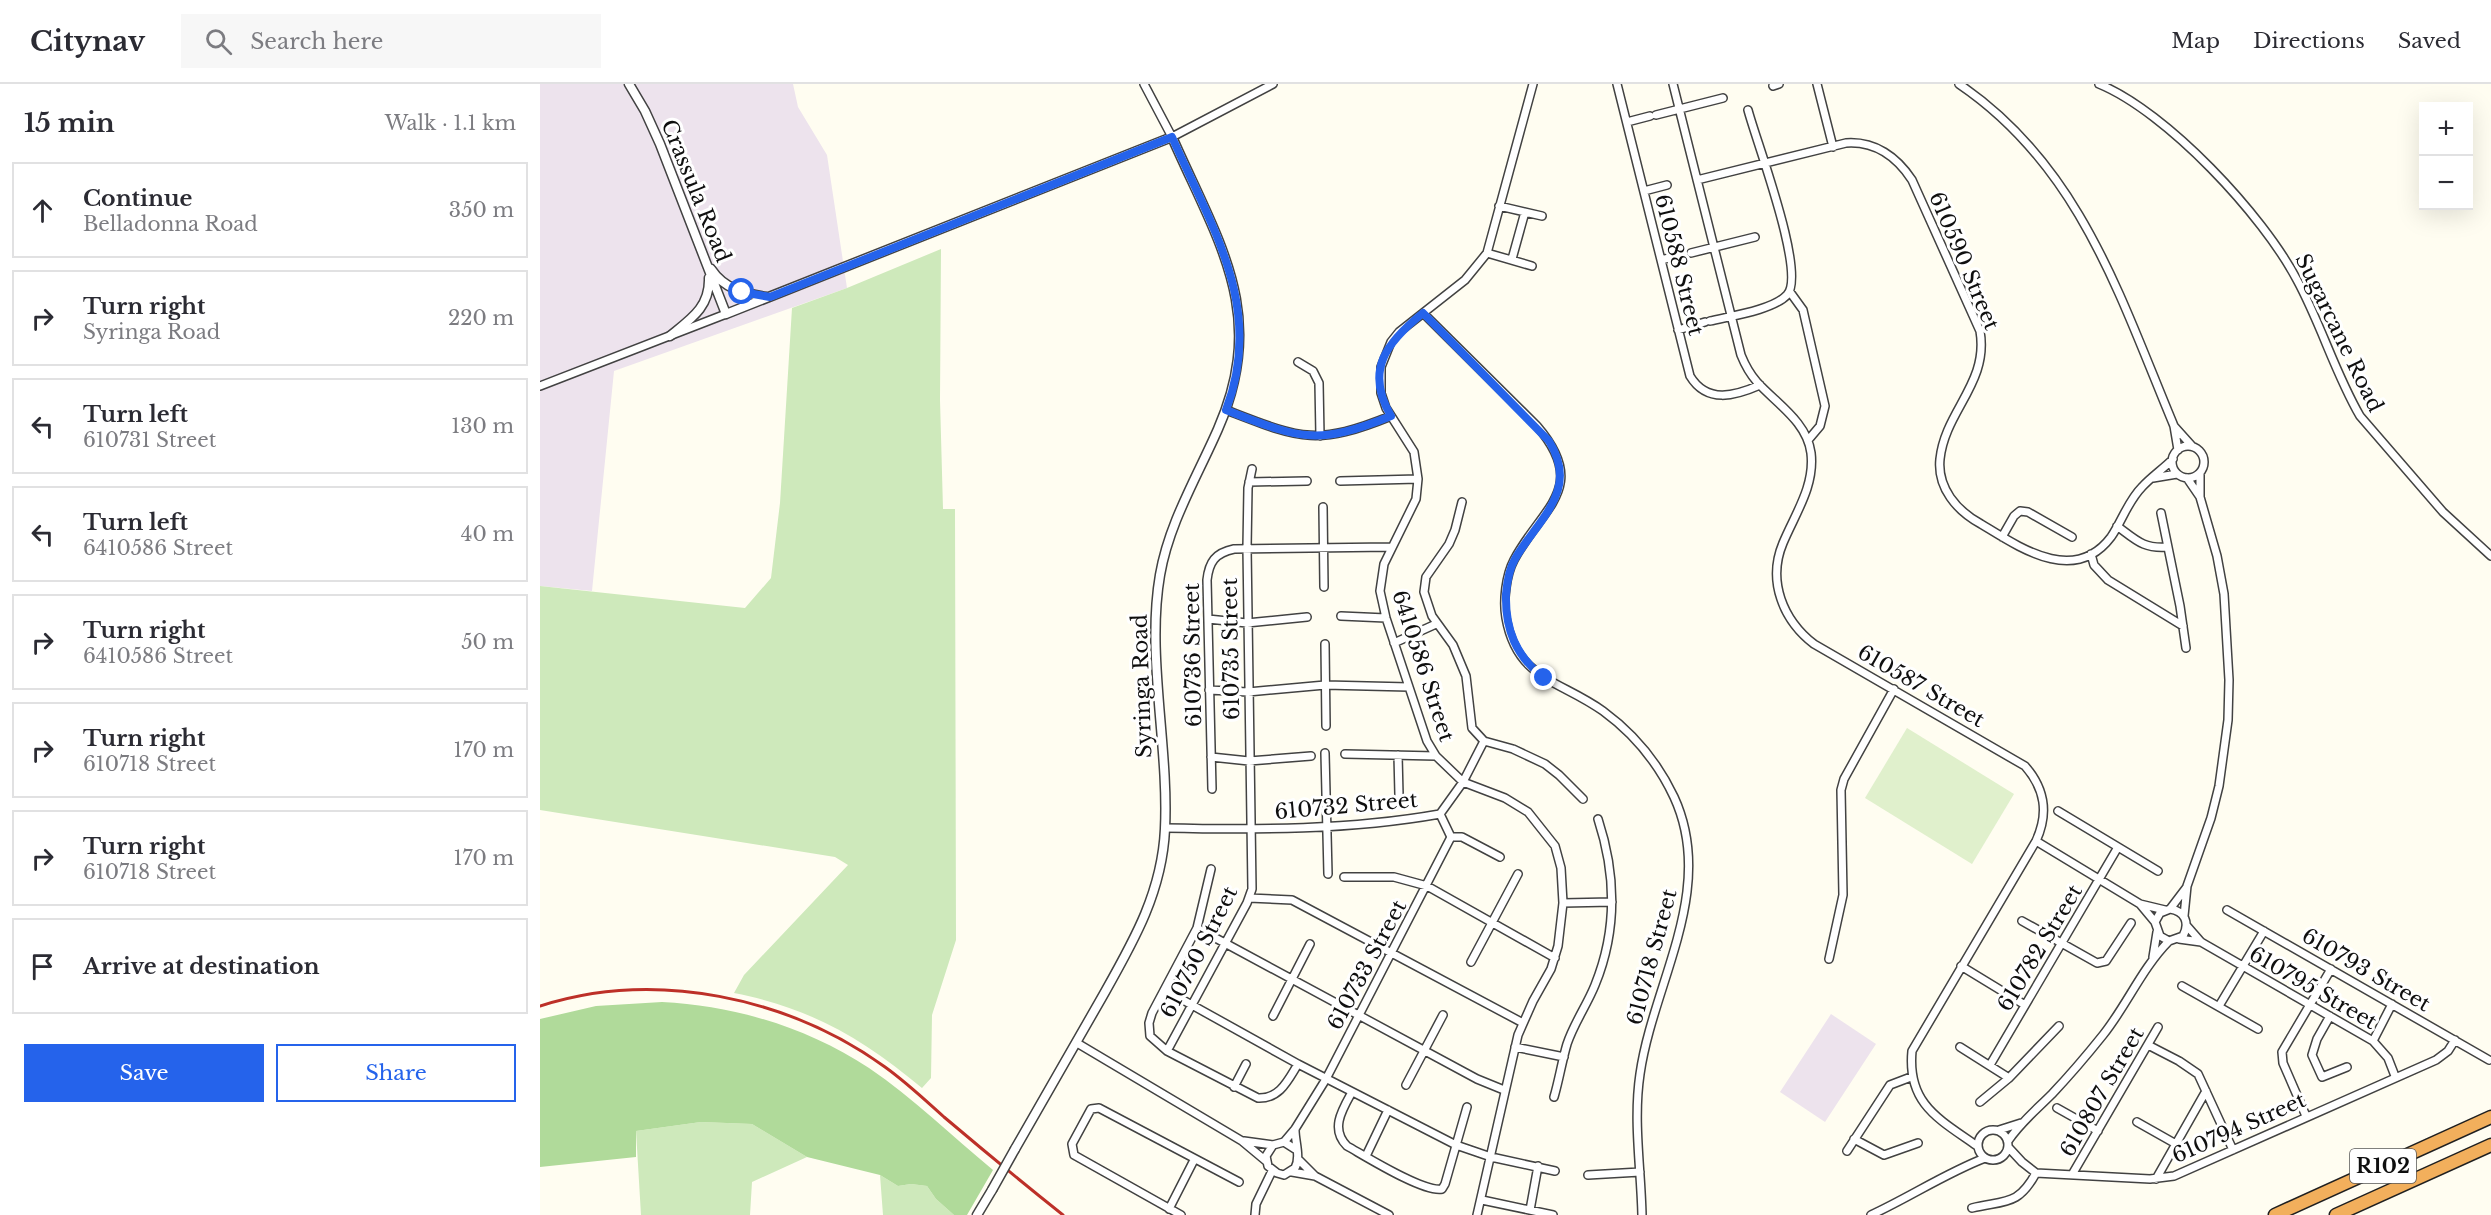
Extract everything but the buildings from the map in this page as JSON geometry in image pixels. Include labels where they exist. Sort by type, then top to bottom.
[{"type":"highway","name":"R102","points":[[2275,1215],[2491,1117]]},
{"type":"highway","points":[[2471,1155],[2491,1145]]},
{"type":"highway","points":[[2471,1155],[2491,1151]]},
{"type":"highway","name":"R102","points":[[2336,1215],[2471,1155]]},
{"type":"street","name":"Crassula Road","points":[[628,84],[645,111],[660,144],[726,314]]},
{"type":"street","points":[[1144,84],[1172,137]]},
{"type":"street","points":[[540,386],[1172,137],[1273,84]]},
{"type":"street","name":"6410586 Street","points":[[1478,1214],[1515,1047],[1523,1023],[1555,958],[1561,931],[1563,903],[1559,859],[1555,846],[1528,812],[1513,802],[1463,782],[1436,756],[1427,741],[1386,618],[1380,591],[1384,564],[1416,499],[1418,479],[1414,452],[1391,416],[1381,393],[1381,368],[1391,342],[1399,332],[1465,280],[1487,253],[1533,84]]},
{"type":"street","name":"610588 Street","points":[[1617,84],[1690,376],[1694,383],[1717,396],[1727,396],[1760,385]]},
{"type":"street","points":[[1673,84],[1741,355],[1748,370],[1760,385],[1793,418],[1809,439],[1820,426],[1825,405],[1803,310],[1790,292],[1793,269],[1790,254],[1770,176],[1764,164],[1748,110]]},
{"type":"street","points":[[1817,84],[1833,147]]},
{"type":"street","points":[[1959,84],[2021,134],[2064,189],[2087,227],[2116,287],[2174,426],[2178,450]]},
{"type":"street","name":"Sugarcane Road","points":[[2100,84],[2125,96],[2159,121],[2248,210],[2270,236],[2297,279],[2322,330],[2349,398],[2360,416],[2443,512],[2491,556]]},
{"type":"street","points":[[1627,122],[1723,98]]},
{"type":"street","name":"Syringa Road","points":[[977,1215],[1135,940],[1148,914],[1161,867],[1165,828],[1156,629],[1160,577],[1174,522],[1226,410],[1235,383],[1240,339],[1236,290],[1229,265],[1172,137]]},
{"type":"street","name":"610590 Street","points":[[1697,180],[1856,142],[1873,146],[1894,158],[1912,180],[1980,331],[1981,359],[1975,378],[1946,437],[1940,462],[1940,473],[1949,497],[1962,512],[2029,552],[2048,559],[2072,560],[2091,554]]},
{"type":"street","points":[[1644,191],[1667,185]]},
{"type":"street","points":[[1499,206],[1542,216]]},
{"type":"street","points":[[1512,259],[1525,212]]},
{"type":"street","points":[[1661,260],[1755,237]]},
{"type":"street","points":[[1487,253],[1532,266]]},
{"type":"street","points":[[706,264],[718,278],[733,289],[770,297]]},
{"type":"street","points":[[670,336],[703,306],[708,293],[706,264]]},
{"type":"street","points":[[1678,330],[1771,305],[1790,292]]},
{"type":"street","name":"610718 Street","points":[[1423,313],[1537,426],[1549,441],[1558,460],[1560,484],[1554,503],[1513,561],[1509,577],[1505,614],[1514,644],[1524,660],[1544,678],[1603,711],[1640,744],[1665,778],[1687,835],[1689,859],[1686,906],[1640,1074],[1637,1128],[1642,1215]]},
{"type":"street","points":[[1298,362],[1313,371],[1319,383],[1320,436]]},
{"type":"street","points":[[1226,410],[1286,433],[1320,436],[1354,431],[1391,416]]},
{"type":"street","points":[[2174,426],[2193,446],[2200,450],[2204,457],[2204,466],[2200,473],[2200,497],[2217,556],[2224,594],[2229,680],[2228,720],[2219,786],[2211,818],[2187,886],[2184,916],[2187,926],[2201,942]]},
{"type":"street","name":"610587 Street","points":[[1809,439],[1812,469],[1809,486],[1782,546],[1777,568],[1778,591],[1785,613],[1798,632],[1814,644],[2025,766],[2034,777],[2044,805],[2044,818],[2036,842],[1917,1039],[1912,1051],[1911,1077]]},
{"type":"street","points":[[2183,626],[2108,580],[2094,565],[2091,554],[2110,539],[2142,486],[2172,459],[2178,450],[2185,446],[2193,446]]},
{"type":"street","points":[[2172,459],[2177,474]]},
{"type":"street","name":"610735 Street","points":[[1251,830],[1246,548],[1249,482],[1252,469]]},
{"type":"street","points":[[2187,478],[2200,473]]},
{"type":"street","points":[[2153,478],[2177,474],[2187,478],[2200,497]]},
{"type":"street","points":[[1340,481],[1418,479]]},
{"type":"street","points":[[1249,482],[1307,481]]},
{"type":"street","points":[[1462,502],[1449,544],[1431,568],[1424,584],[1426,601],[1436,624],[1460,658],[1470,692],[1470,722],[1476,734],[1484,741],[1514,749],[1545,764],[1583,799]]},
{"type":"street","points":[[1323,507],[1324,587]]},
{"type":"street","points":[[2002,537],[2014,516],[2020,511],[2028,512],[2072,537]]},
{"type":"street","points":[[2161,513],[2186,648]]},
{"type":"street","points":[[2117,526],[2144,546],[2168,547]]},
{"type":"street","name":"610736 Street","points":[[1212,789],[1207,580],[1212,559],[1221,551],[1246,548],[1391,548]]},
{"type":"street","points":[[1341,616],[1386,618]]},
{"type":"street","points":[[1208,619],[1247,623],[1307,617]]},
{"type":"street","points":[[1394,643],[1436,624]]},
{"type":"street","points":[[1325,644],[1326,726]]},
{"type":"street","points":[[1209,690],[1248,692],[1325,685],[1408,687]]},
{"type":"street","points":[[1829,959],[1843,895],[1841,790],[1844,779],[1894,689]]},
{"type":"street","name":"610732 Street","points":[[1165,828],[1251,830],[1395,822],[1440,814],[1463,782],[1484,741]]},
{"type":"street","points":[[1325,753],[1328,874]]},
{"type":"street","points":[[1345,754],[1436,756]]},
{"type":"street","points":[[1398,755],[1400,795]]},
{"type":"street","points":[[1211,757],[1249,761],[1311,756]]},
{"type":"street","points":[[2058,811],[2158,871]]},
{"type":"street","points":[[1440,814],[1451,837],[1462,837],[1500,857]]},
{"type":"street","points":[[1554,1097],[1568,1042],[1594,987],[1609,938],[1612,902],[1609,858],[1598,819]]},
{"type":"street","name":"610750 Street","points":[[1167,1051],[1249,898],[1252,878],[1251,830]]},
{"type":"street","name":"610733 Street","points":[[1284,1143],[1326,1079],[1451,837]]},
{"type":"street","points":[[2036,842],[2140,904],[2155,922],[2157,932],[2153,957]]},
{"type":"street","name":"610782 Street","points":[[1990,1065],[2118,847]]},
{"type":"street","points":[[1211,869],[1197,928],[1152,1013],[1149,1030],[1153,1040],[1167,1051],[1258,1098],[1274,1096],[1283,1088],[1298,1064]]},
{"type":"street","points":[[1471,962],[1518,874]]},
{"type":"street","points":[[1344,877],[1394,877],[1427,886],[1555,958]]},
{"type":"street","points":[[2155,922],[2160,913],[2167,910],[2187,886]]},
{"type":"street","points":[[1249,898],[1292,900],[1392,951],[1523,1023]]},
{"type":"street","points":[[1563,903],[1612,902]]},
{"type":"street","points":[[2140,904],[2175,910],[2184,916]]},
{"type":"street","name":"610793 Street","points":[[2227,910],[2489,1060]]},
{"type":"street","points":[[2022,921],[2061,945],[2102,963],[2106,961],[2131,923]]},
{"type":"street","points":[[2179,939],[2187,926]]},
{"type":"street","points":[[1197,928],[1477,1079],[1504,1090]]},
{"type":"street","points":[[2219,1006],[2264,931]]},
{"type":"street","points":[[2157,932],[2169,941]]},
{"type":"street","points":[[2002,1158],[2020,1123],[2051,1094],[2105,1032],[2126,1004],[2153,957],[2169,941],[2179,939],[2201,942]]},
{"type":"street","name":"610795 Street","points":[[2201,942],[2373,1041],[2388,1058],[2395,1076]]},
{"type":"street","points":[[1273,1016],[1310,944]]},
{"type":"street","points":[[1961,966],[2025,1005]]},
{"type":"street","points":[[2307,1116],[2283,1063],[2282,1052],[2331,969]]},
{"type":"street","points":[[2182,986],[2258,1029]]},
{"type":"street","points":[[1165,990],[1326,1079],[1456,1145],[1491,1157],[1555,1171]]},
{"type":"street","points":[[2373,1041],[2392,1004]]},
{"type":"street","points":[[1406,1085],[1443,1015]]},
{"type":"street","points":[[2330,1016],[2312,1055],[2322,1077],[2347,1067]]},
{"type":"street","points":[[1980,1102],[2009,1078],[2059,1026]]},
{"type":"street","name":"610807 Street","points":[[2073,1173],[2158,1027]]},
{"type":"street","name":"610794 Street","points":[[2036,1173],[2073,1173],[2156,1179],[2174,1176],[2436,1059],[2448,1051],[2455,1040]]},
{"type":"street","points":[[1077,1042],[1242,1141],[1266,1161],[1272,1171],[1284,1175]]},
{"type":"street","points":[[2148,1045],[2198,1074],[2233,1150]]},
{"type":"street","points":[[1515,1047],[1564,1057]]},
{"type":"street","points":[[1960,1047],[2009,1078]]},
{"type":"street","points":[[1234,1087],[1246,1064]]},
{"type":"street","points":[[1847,1151],[1890,1085],[1911,1077],[1916,1091],[1935,1116],[1978,1148],[1985,1158]]},
{"type":"street","points":[[2156,1179],[2206,1091]]},
{"type":"street","points":[[1352,1092],[1340,1115],[1339,1136],[1347,1146],[1415,1182],[1440,1190],[1445,1184],[1467,1107]]},
{"type":"street","points":[[1181,1215],[1078,1159],[1072,1152],[1072,1144],[1089,1112],[1097,1108],[1239,1182]]},
{"type":"street","points":[[2057,1108],[2098,1131]]},
{"type":"street","points":[[1366,1156],[1388,1110]]},
{"type":"street","points":[[2137,1122],[2176,1144]]},
{"type":"street","points":[[1960,1134],[1981,1135],[1988,1130],[1999,1130],[2020,1123]]},
{"type":"street","points":[[1295,1129],[1295,1149],[1299,1159],[1315,1176]]},
{"type":"street","points":[[1972,1208],[2019,1196],[2026,1191],[2036,1173],[2022,1162],[2008,1144],[2005,1134],[1999,1130]]},
{"type":"street","points":[[1964,1166],[1978,1148],[1981,1135]]},
{"type":"street","points":[[1854,1139],[1884,1155],[1918,1143]]},
{"type":"street","points":[[1242,1141],[1273,1145],[1284,1143],[1295,1149]]},
{"type":"street","points":[[1266,1161],[1273,1145]]},
{"type":"street","points":[[1871,1215],[1938,1182],[1964,1166],[1985,1158],[1995,1160],[2002,1158],[2022,1162]]},
{"type":"street","points":[[1292,1172],[1299,1159]]},
{"type":"street","points":[[1169,1209],[1194,1160]]},
{"type":"street","points":[[1530,1210],[1538,1167]]},
{"type":"street","points":[[1255,1215],[1256,1204],[1272,1171]]},
{"type":"street","points":[[1266,1186],[1292,1172],[1315,1176],[1389,1215]]},
{"type":"street","points":[[1588,1175],[1640,1172]]},
{"type":"street","points":[[1482,1200],[1553,1215]]},
{"type":"shaded area","points":[[540,84],[793,84],[798,107],[827,155],[847,288],[614,371],[592,591],[540,586]]},
{"type":"shaded area","points":[[1831,1014],[1876,1044],[1825,1122],[1780,1092]]},
{"type":"green space","points":[[941,249],[940,400],[943,509],[955,509],[956,940],[932,1015],[931,1078],[922,1088],[879,1055],[835,1028],[788,1007],[734,993],[744,975],[848,865],[835,857],[540,810],[540,586],[745,608],[771,578],[780,503],[792,308]]},
{"type":"green space","points":[[1907,728],[2014,794],[1972,864],[1865,798]]},
{"type":"green space","points":[[662,1002],[717,1008],[770,1021],[820,1041],[869,1068],[917,1104],[993,1170],[967,1215],[954,1215],[936,1199],[927,1186],[911,1184],[898,1186],[880,1175],[807,1157],[752,1124],[701,1122],[636,1131],[636,1157],[540,1167],[540,1019],[596,1006]]},
{"type":"green space","points":[[701,1122],[752,1124],[807,1157],[752,1182],[750,1215],[641,1215],[636,1131]]},
{"type":"green space","points":[[880,1175],[898,1186],[911,1184],[927,1186],[936,1199],[954,1215],[883,1215]]},
{"type":"railway","points":[[540,1006],[584,995],[629,990],[674,991],[719,996],[764,1007],[806,1023],[847,1043],[885,1067],[1063,1215]]},
{"type":"route","points":[[742,292],[770,297],[1157,145],[1172,137],[1229,265],[1236,290],[1240,339],[1235,383],[1226,410],[1286,433],[1307,437],[1330,436],[1354,431],[1391,416],[1381,393],[1379,380],[1381,368],[1391,342],[1399,332],[1423,313],[1537,426],[1549,441],[1558,460],[1560,484],[1554,503],[1547,515],[1513,561],[1506,590],[1505,614],[1514,644],[1524,660],[1544,678]]}]
